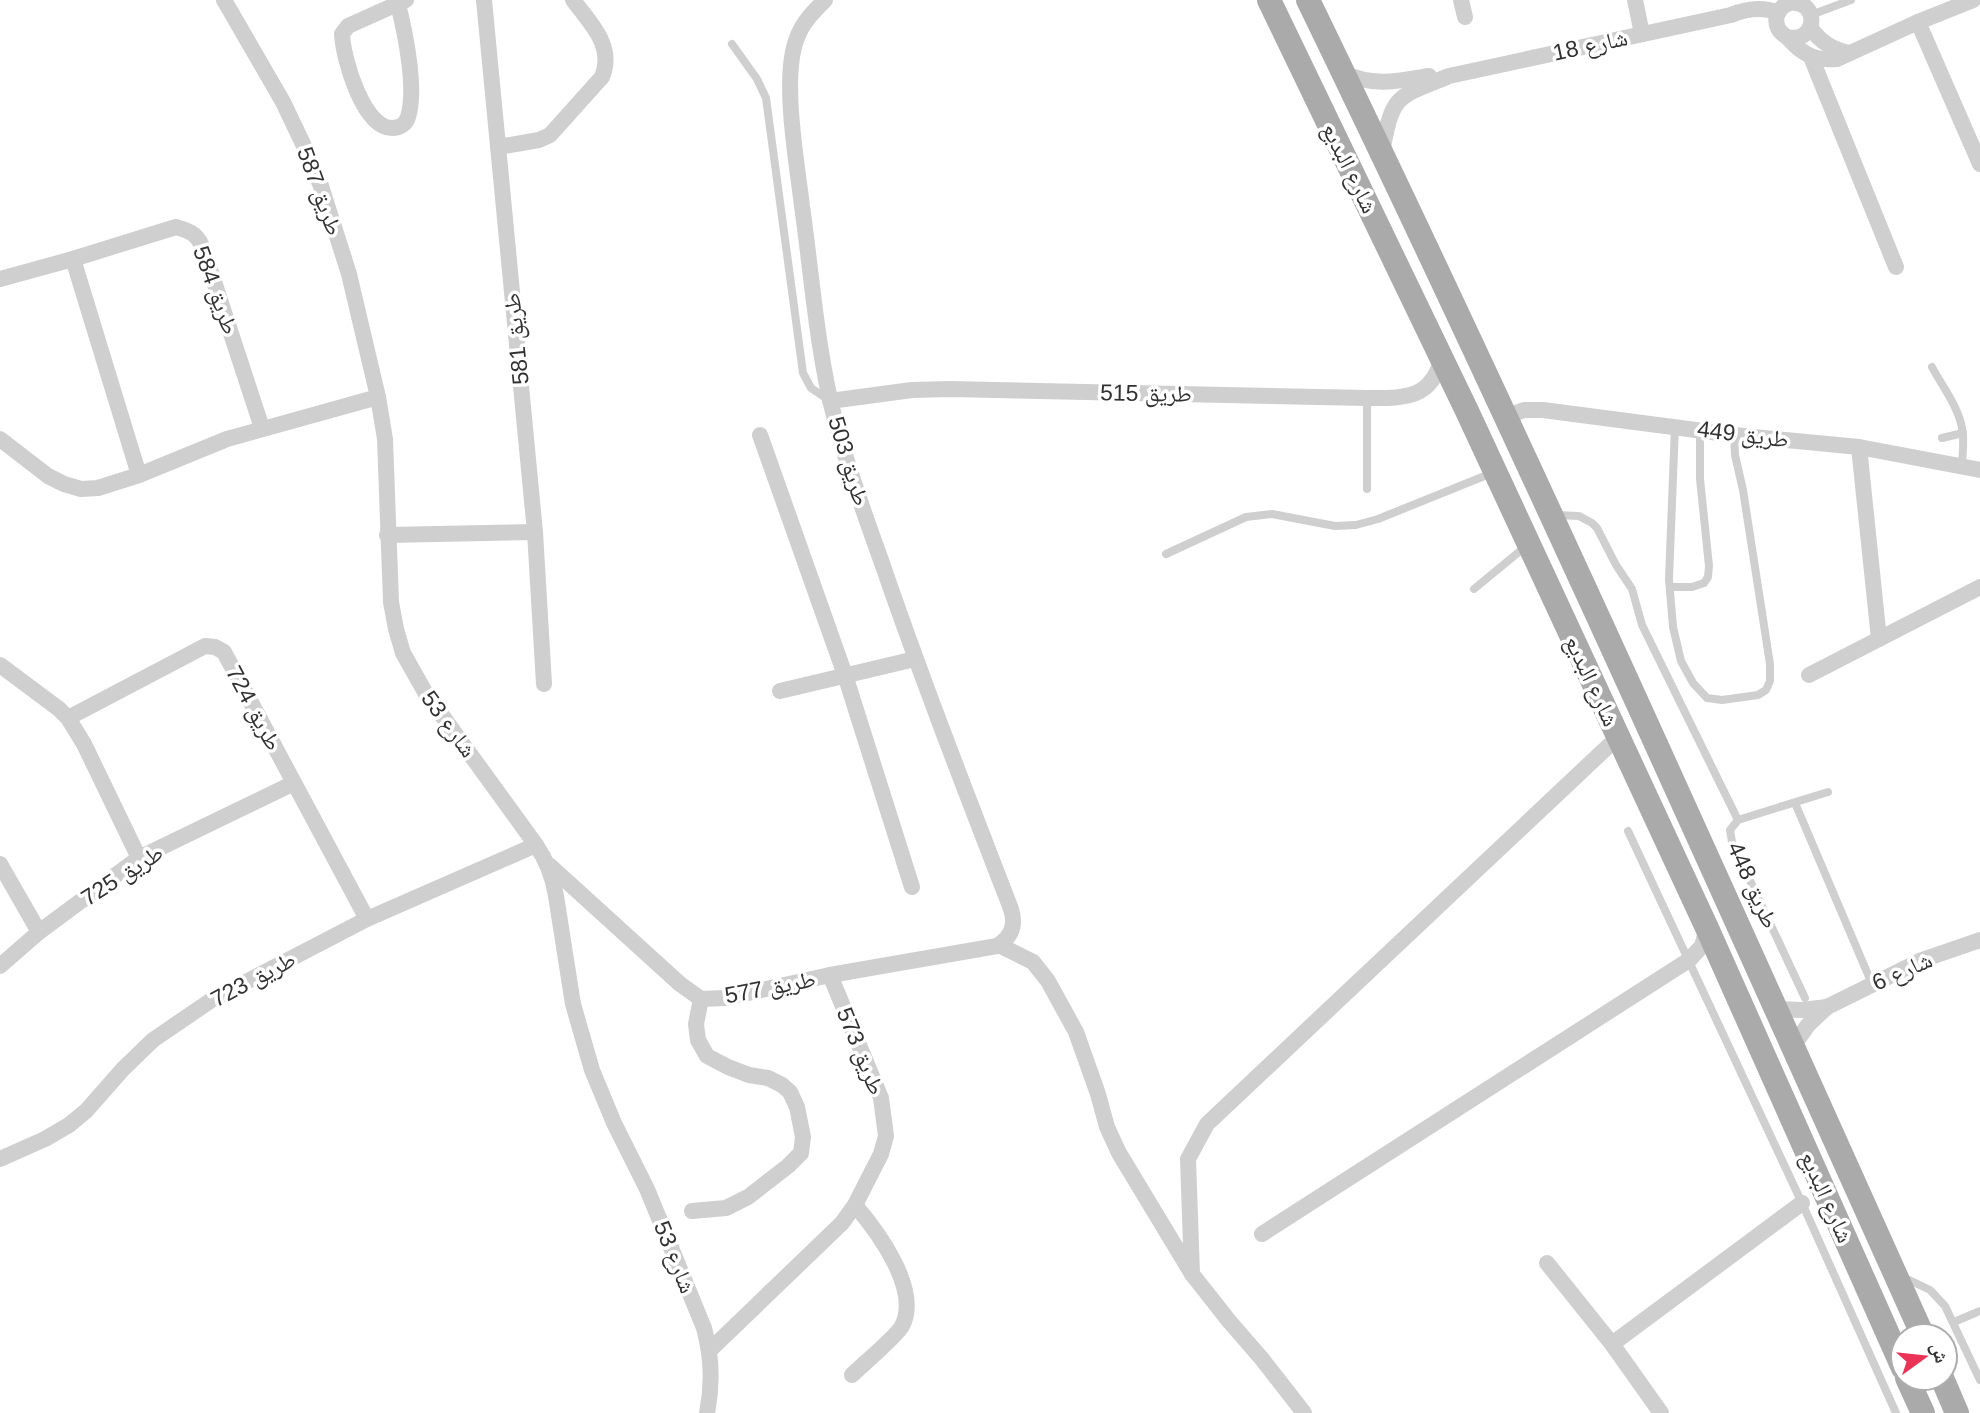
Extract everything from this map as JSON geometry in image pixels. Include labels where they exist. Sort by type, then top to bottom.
[{"type":"main road","name":"شارع البديع","points":[[1269,0],[1529,544],[1707,928],[1889,1337]]},
{"type":"main road","name":"شارع البديع","points":[[1308,0],[1382,152],[1551,516],[1917,1322]]},
{"type":"main road","points":[[1913,1392],[1923,1413]]},
{"type":"main road","points":[[1947,1392],[1957,1413]]},
{"type":"street","name":"طريق 587","points":[[224,0],[283,102],[321,186],[349,274],[378,397]]},
{"type":"street","name":"طريق 581","points":[[484,0],[535,532],[544,684]]},
{"type":"street","points":[[498,147],[539,141],[550,135],[602,77],[606,67],[606,49],[600,36],[573,0]]},
{"type":"street","name":"طريق 503","points":[[825,0],[810,15],[797,37],[790,64],[796,156],[830,401],[845,457],[915,659],[1014,917],[1010,935],[999,945]]},
{"type":"street","points":[[1461,0],[1465,17]]},
{"type":"street","points":[[1635,0],[1642,34]]},
{"type":"street","points":[[1780,17],[1801,52],[1824,60],[1837,59],[1973,0]]},
{"type":"street","points":[[402,2],[411,96],[408,117],[404,125],[396,129],[384,127],[374,121],[363,103],[346,58],[342,34],[348,26],[402,2]]},
{"type":"street","name":"شارع 18","points":[[1343,73],[1374,83],[1449,75],[1756,9],[1780,17],[1785,5],[1795,2],[1805,6],[1811,21]]},
{"type":"street","points":[[1780,17],[1792,38],[1803,36],[1811,21]]},
{"type":"street","points":[[1811,21],[1823,42],[1849,53]]},
{"type":"street","points":[[1918,22],[1980,164]]},
{"type":"street","points":[[1811,57],[1896,267]]},
{"type":"street","name":"شارع 18","points":[[1382,152],[1389,114],[1401,97],[1449,75]]},
{"type":"street","name":"طريق 584","points":[[0,279],[176,227],[190,230],[200,239],[262,428]]},
{"type":"street","points":[[73,259],[139,475]]},
{"type":"street","name":"طريق 515","points":[[830,401],[912,390],[950,389],[1406,397],[1429,385],[1442,359]]},
{"type":"street","points":[[0,439],[48,476],[64,484],[98,488],[262,428],[378,397]]},
{"type":"street","name":"شارع 53","points":[[378,397],[387,464],[387,535],[391,602],[396,629],[408,662],[425,692],[547,863],[555,888],[573,1003],[592,1070],[614,1123],[647,1189],[704,1328],[710,1350],[711,1391],[707,1413]]},
{"type":"street","name":"طريق 449","points":[[1505,417],[1533,409],[1734,435],[1859,447],[1980,470]]},
{"type":"street","points":[[760,435],[845,675],[912,887]]},
{"type":"street","points":[[1859,447],[1879,639]]},
{"type":"street","points":[[387,535],[535,532]]},
{"type":"street","points":[[1809,675],[1980,587]]},
{"type":"street","name":"طريق 724","points":[[68,718],[195,650],[205,646],[224,652],[367,919]]},
{"type":"street","points":[[780,691],[915,659]]},
{"type":"street","points":[[0,665],[68,718],[84,744],[139,858]]},
{"type":"street","points":[[1192,1274],[1188,1159],[1207,1124],[1618,737]]},
{"type":"street","name":"طريق 725","points":[[0,966],[39,932],[139,858],[294,783]]},
{"type":"street","name":"طريق 723","points":[[0,1159],[69,1125],[86,1111],[152,1040],[213,999],[367,919],[536,845]]},
{"type":"street","name":"طريق 577","points":[[547,863],[680,984],[701,999],[725,998],[830,975],[999,945]]},
{"type":"street","points":[[0,864],[39,932]]},
{"type":"street","points":[[1262,1234],[1689,960],[1702,946],[1707,928]]},
{"type":"street","name":"شارع 6","points":[[1793,1046],[1808,1024],[1827,1007],[1922,960],[1980,940]]},
{"type":"street","points":[[999,945],[1033,962],[1048,981],[1076,1032],[1107,1127],[1119,1153],[1192,1274],[1304,1413]]},
{"type":"street","points":[[1689,960],[1705,956],[1721,959]]},
{"type":"street","name":"طريق 573","points":[[710,1350],[842,1223],[855,1205],[881,1154],[886,1136],[881,1098],[830,975]]},
{"type":"street","points":[[692,1211],[726,1208],[748,1197],[801,1153],[803,1137],[797,1107],[790,1092],[782,1085],[768,1078],[749,1075],[728,1067],[707,1056],[698,1040],[696,1024],[701,999]]},
{"type":"street","name":"شارع 6","points":[[1776,1009],[1827,1007]]},
{"type":"street","points":[[1612,1344],[1802,1203]]},
{"type":"street","points":[[852,1375],[902,1328],[908,1307],[898,1271],[878,1233],[855,1205]]},
{"type":"street","points":[[1547,1263],[1612,1344],[1661,1413]]},
{"type":"lane","points":[[1811,21],[1851,0]]},
{"type":"lane","points":[[732,44],[757,79],[766,98],[803,373],[811,388],[830,401]]},
{"type":"lane","points":[[1932,367],[1956,411],[1963,433],[1962,467]]},
{"type":"lane","points":[[1367,398],[1367,489]]},
{"type":"lane","points":[[1675,426],[1670,540],[1673,627],[1681,661],[1693,683],[1707,698],[1722,700],[1758,695],[1766,690],[1770,664],[1734,435]]},
{"type":"lane","points":[[1670,587],[1692,587],[1704,583],[1708,576],[1700,479],[1700,429]]},
{"type":"lane","points":[[1942,438],[1963,433]]},
{"type":"lane","points":[[1166,554],[1246,517],[1259,514],[1286,515],[1335,526],[1356,525],[1378,519],[1495,472]]},
{"type":"lane","points":[[1551,516],[1579,516],[1597,528],[1632,589],[1642,625],[1738,820]]},
{"type":"lane","points":[[1474,589],[1529,544]]},
{"type":"lane","name":"طريق 448","points":[[1805,998],[1732,842],[1730,830],[1738,820],[1828,792]]},
{"type":"lane","points":[[1795,803],[1872,984]]},
{"type":"lane","points":[[1628,831],[1802,1203],[1896,1413]]},
{"type":"lane","points":[[1895,1273],[1930,1290],[1945,1306],[1954,1322],[1980,1311]]},
{"type":"lane","points":[[1959,1333],[1980,1380]]}]
